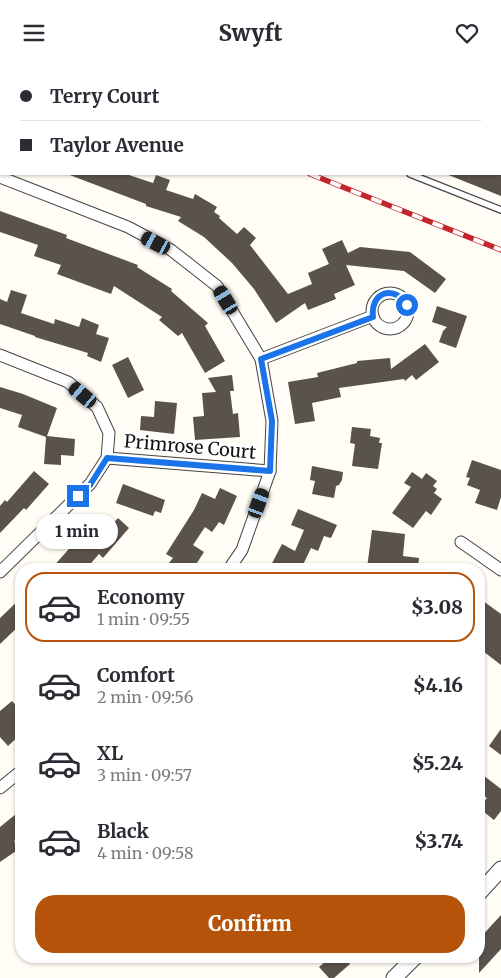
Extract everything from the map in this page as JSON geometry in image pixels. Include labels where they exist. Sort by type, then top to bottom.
[{"type":"street","points":[[0,177],[128,227],[171,250],[217,286],[261,359],[272,421],[270,471],[242,550],[233,563]]},
{"type":"street","points":[[261,359],[373,317]]},
{"type":"street","points":[[0,355],[68,382],[97,407],[108,433],[107,458],[90,485],[0,572]]},
{"type":"street","name":"Primrose Court","points":[[107,458],[270,471]]},
{"type":"street","points":[[462,542],[501,570]]},
{"type":"street","points":[[0,788],[15,776]]},
{"type":"street","points":[[485,886],[501,869]]},
{"type":"street","points":[[394,978],[409,963]]},
{"type":"lane","points":[[413,175],[501,210]]},
{"type":"building","points":[[70,175],[129,175],[153,183],[156,175],[170,180],[166,190],[193,199],[195,194],[217,207],[214,212],[237,234],[244,227],[256,238],[250,245],[288,294],[312,284],[308,273],[329,264],[322,249],[342,240],[348,253],[360,247],[410,252],[446,279],[435,293],[404,271],[346,265],[355,285],[334,294],[336,299],[308,310],[305,303],[276,323],[254,289],[232,263],[204,237],[178,221],[181,217],[146,206],[146,204]]},
{"type":"building","points":[[448,175],[501,175],[501,196]]},
{"type":"building","points":[[0,211],[67,235],[66,238],[138,265],[137,267],[172,289],[171,291],[208,323],[205,326],[225,361],[205,373],[182,333],[178,336],[159,320],[162,317],[114,286],[111,294],[57,274],[61,265],[34,256],[38,245],[0,232]]},
{"type":"building","points":[[11,290],[27,295],[21,313],[54,324],[55,319],[79,327],[82,318],[99,325],[96,334],[109,338],[101,362],[87,356],[88,353],[0,324],[0,299],[7,302]]},
{"type":"building","points":[[437,306],[467,316],[456,348],[439,342],[443,331],[447,327],[432,322]]},
{"type":"building","points":[[425,344],[439,362],[416,380],[412,375],[405,381],[404,379],[339,388],[341,397],[312,403],[315,421],[295,424],[288,382],[318,377],[317,373],[357,363],[357,361],[390,358],[391,369]]},
{"type":"building","points":[[128,357],[144,390],[128,398],[112,365]]},
{"type":"building","points":[[232,375],[234,391],[230,391],[233,414],[238,413],[240,437],[195,440],[193,417],[204,416],[202,393],[216,392],[208,378]]},
{"type":"building","points":[[0,387],[57,408],[47,436],[75,439],[74,456],[61,455],[61,465],[44,464],[46,437],[18,427],[22,415],[0,408]]},
{"type":"building","points":[[155,401],[177,403],[174,434],[140,430],[141,416],[154,417]]},
{"type":"building","points":[[352,427],[371,429],[370,436],[380,438],[379,443],[382,443],[378,469],[352,466],[355,444],[350,443]]},
{"type":"building","points":[[472,460],[501,470],[501,497],[497,510],[475,503],[480,490],[467,485],[470,478],[466,477]]},
{"type":"building","points":[[312,466],[343,472],[342,480],[336,486],[334,498],[312,494],[315,481],[310,480]]},
{"type":"building","points":[[34,471],[49,484],[26,510],[24,508],[0,533],[0,506],[5,500],[7,502]]},
{"type":"building","points":[[412,472],[422,479],[426,473],[437,481],[433,486],[437,489],[434,493],[442,499],[431,515],[426,511],[413,528],[392,513],[411,487],[404,483]]},
{"type":"building","points":[[123,484],[165,500],[161,513],[155,511],[153,516],[116,503]]},
{"type":"building","points":[[220,488],[237,496],[224,525],[219,522],[212,532],[205,527],[193,545],[204,552],[197,563],[169,563],[173,558],[166,554],[194,510],[202,493],[215,499]]},
{"type":"building","points":[[298,509],[337,525],[331,538],[324,536],[318,551],[311,548],[304,563],[272,563],[282,544],[295,551],[304,530],[291,525]]},
{"type":"building","points":[[118,518],[129,528],[103,558],[99,554],[91,563],[56,563],[94,523],[104,533]]},
{"type":"building","points":[[372,530],[405,534],[403,556],[419,558],[419,563],[368,563]]},
{"type":"building","points":[[485,602],[501,614],[501,665],[485,653]]},
{"type":"building","points":[[15,604],[15,630],[0,644],[0,618]]},
{"type":"building","points":[[12,701],[15,704],[15,740],[8,746],[0,737],[0,711]]},
{"type":"building","points":[[501,729],[501,755],[489,746]]},
{"type":"building","points":[[485,777],[501,789],[501,811],[494,820],[485,813],[485,800],[487,798],[485,796]]},
{"type":"building","points":[[15,815],[15,852],[0,862],[0,827]]},
{"type":"building","points":[[501,915],[501,949],[479,973],[479,963],[485,963],[485,932]]},
{"type":"building","points":[[324,963],[350,964],[334,978],[329,978],[319,967]]},
{"type":"railway","points":[[313,175],[501,250]]},
{"type":"route","points":[[78,496],[90,485],[107,458],[270,471],[272,421],[261,359],[373,317],[372,309],[374,303],[378,297],[384,294],[398,295],[407,305]]}]
